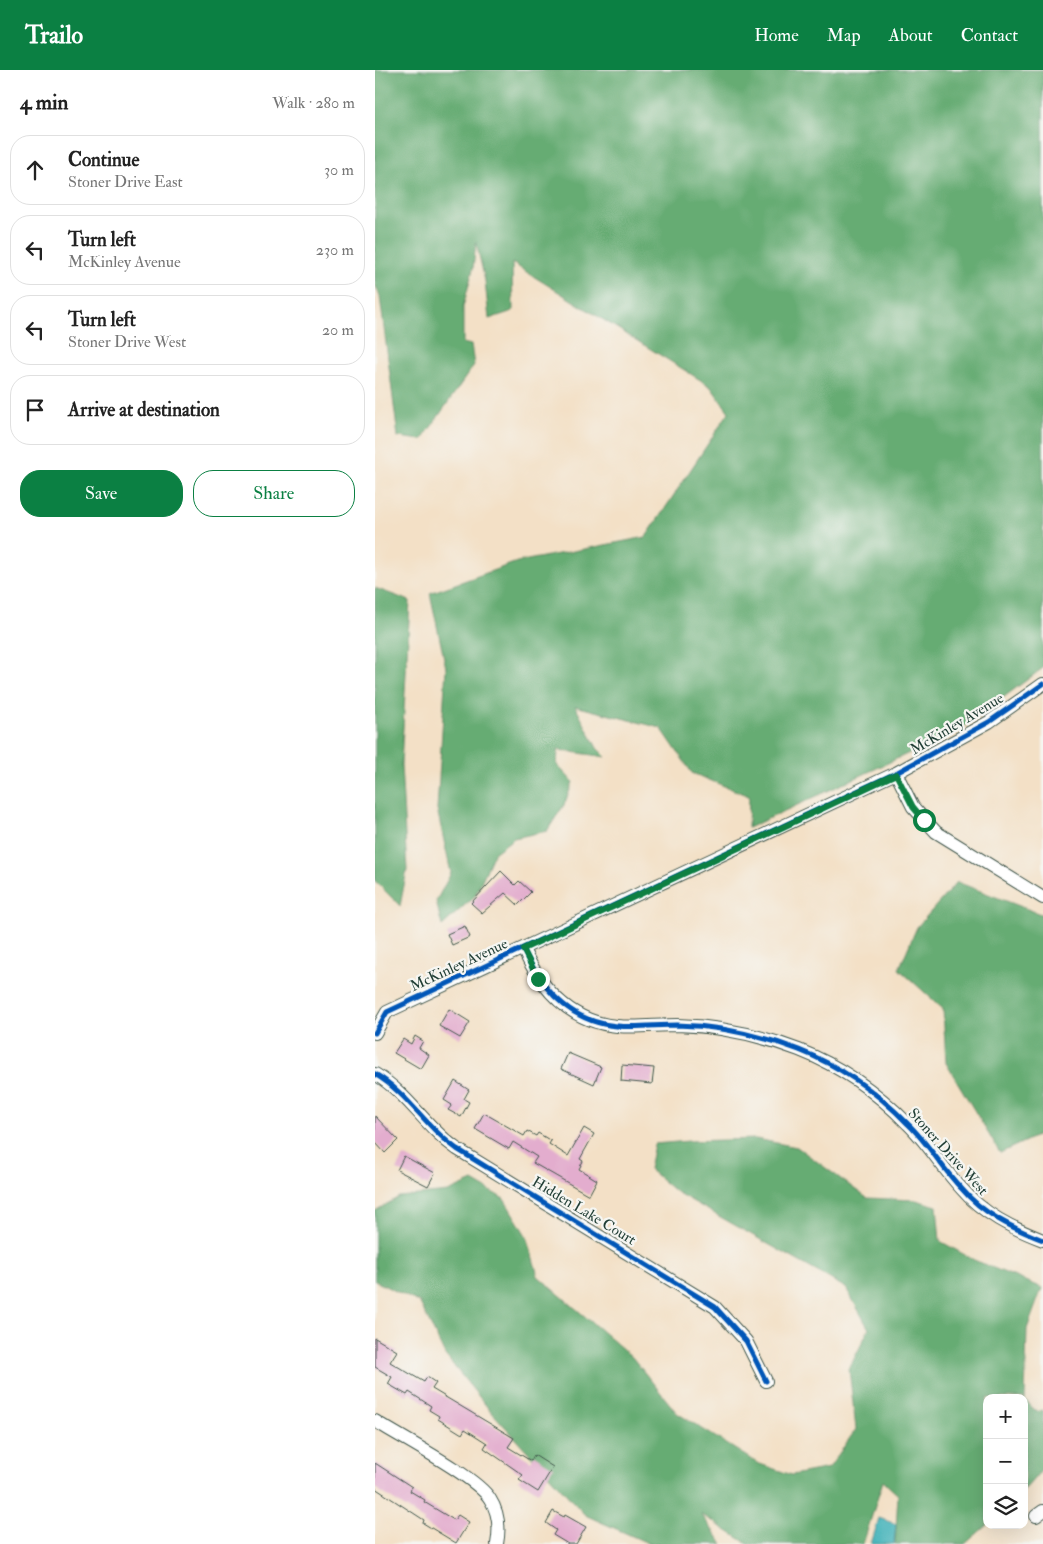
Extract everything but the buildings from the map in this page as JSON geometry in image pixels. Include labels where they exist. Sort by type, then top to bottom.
[{"type":"street","name":"McKinley Avenue","points":[[375,1033],[387,1012],[896,774],[981,726],[1043,684]]},
{"type":"street","points":[[896,774],[913,807],[936,832],[1043,898]]},
{"type":"street","name":"Stoner Drive West","points":[[523,949],[538,979],[549,993],[564,1006],[581,1016],[599,1023],[634,1027],[677,1025],[740,1032],[801,1051],[832,1066],[885,1102],[908,1124],[975,1203],[1014,1228],[1043,1240]]},
{"type":"street","name":"Hidden Lake Court","points":[[375,1074],[407,1098],[432,1128],[457,1149],[715,1308],[745,1341],[766,1381]]},
{"type":"street","points":[[375,1421],[481,1488],[489,1498],[497,1515],[499,1534],[497,1544]]},
{"type":"green space","points":[[375,70],[1043,70],[1043,668],[961,729],[748,828],[749,796],[692,773],[661,728],[575,706],[597,748],[606,757],[558,750],[557,765],[573,782],[564,805],[547,831],[514,838],[494,853],[475,896],[442,926],[436,901],[451,873],[437,809],[446,668],[430,593],[517,562],[646,537],[729,412],[710,386],[512,263],[513,311],[489,319],[485,281],[476,242],[473,269],[463,307],[463,343],[471,345],[474,365],[422,440],[398,437],[380,297],[375,283]]},
{"type":"green space","points":[[375,588],[410,601],[401,765],[407,870],[400,906],[375,881]]},
{"type":"green space","points":[[957,882],[1043,915],[1043,1133],[1000,1153],[946,1063],[943,1009],[899,969],[917,927]]},
{"type":"green space","points":[[756,1139],[797,1147],[867,1198],[916,1200],[937,1206],[940,1241],[974,1260],[1042,1288],[1027,1329],[1025,1394],[983,1394],[983,1528],[965,1544],[895,1544],[898,1495],[883,1481],[863,1544],[748,1544],[701,1514],[723,1544],[650,1544],[585,1515],[488,1408],[445,1355],[420,1303],[375,1281],[375,1211],[399,1197],[448,1192],[473,1181],[504,1199],[527,1237],[538,1276],[632,1357],[677,1413],[757,1463],[792,1475],[829,1468],[856,1429],[849,1369],[869,1329],[846,1288],[676,1192],[649,1169],[654,1144]]},
{"type":"green space","points":[[1028,1403],[1037,1412],[1043,1410],[1043,1469],[1028,1486]]},
{"type":"water","points":[[879,1518],[896,1524],[894,1544],[871,1544]]},
{"type":"cycle path","points":[[375,1033],[387,1012],[896,773],[989,722],[1043,684]]},
{"type":"cycle path","points":[[523,949],[548,989],[559,1001],[585,1018],[617,1026],[677,1025],[739,1032],[799,1050],[844,1072],[871,1091],[915,1131],[954,1180],[988,1213],[1009,1225],[1043,1240]]},
{"type":"cycle path","points":[[375,1074],[398,1091],[436,1131],[457,1149],[715,1307],[746,1341],[766,1381]]},
{"type":"route","points":[[538,979],[523,949],[896,774],[913,807],[924,820]]}]
